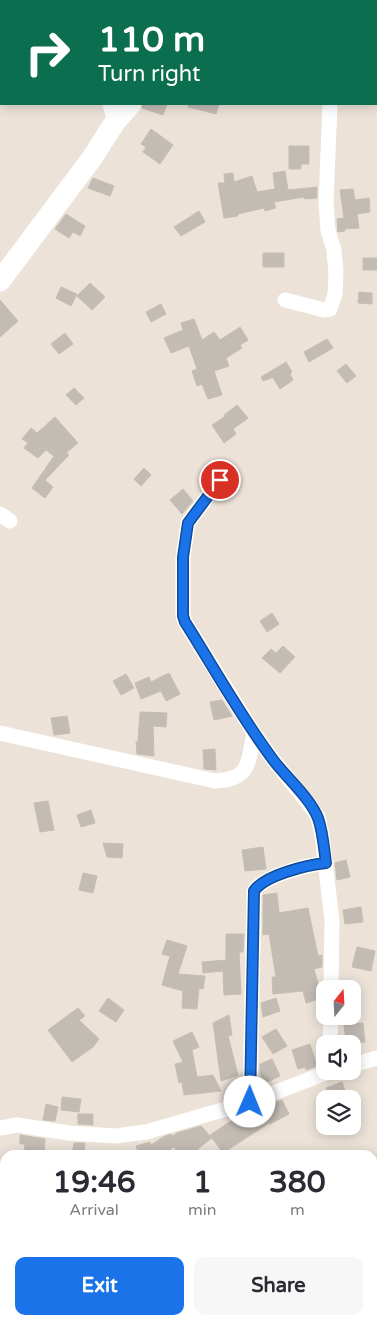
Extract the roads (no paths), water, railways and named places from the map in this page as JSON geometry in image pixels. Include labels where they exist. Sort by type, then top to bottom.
[{"type":"street","points":[[0,281],[92,158],[113,113],[129,105]]},
{"type":"street","points":[[285,300],[324,310],[330,309],[336,294],[334,250],[328,231],[326,202],[330,105]]},
{"type":"street","points":[[220,480],[188,523],[183,557],[183,616],[254,733],[318,817],[326,863],[332,921],[331,980]]},
{"type":"street","points":[[0,733],[215,781],[224,781],[242,774],[246,767],[254,733]]},
{"type":"street","points":[[250,1102],[254,891],[261,883],[304,867],[326,863]]},
{"type":"street","points":[[361,1062],[377,1058]]},
{"type":"street","points":[[0,1128],[17,1125],[68,1133],[115,1136],[146,1132],[250,1102],[316,1076]]}]
